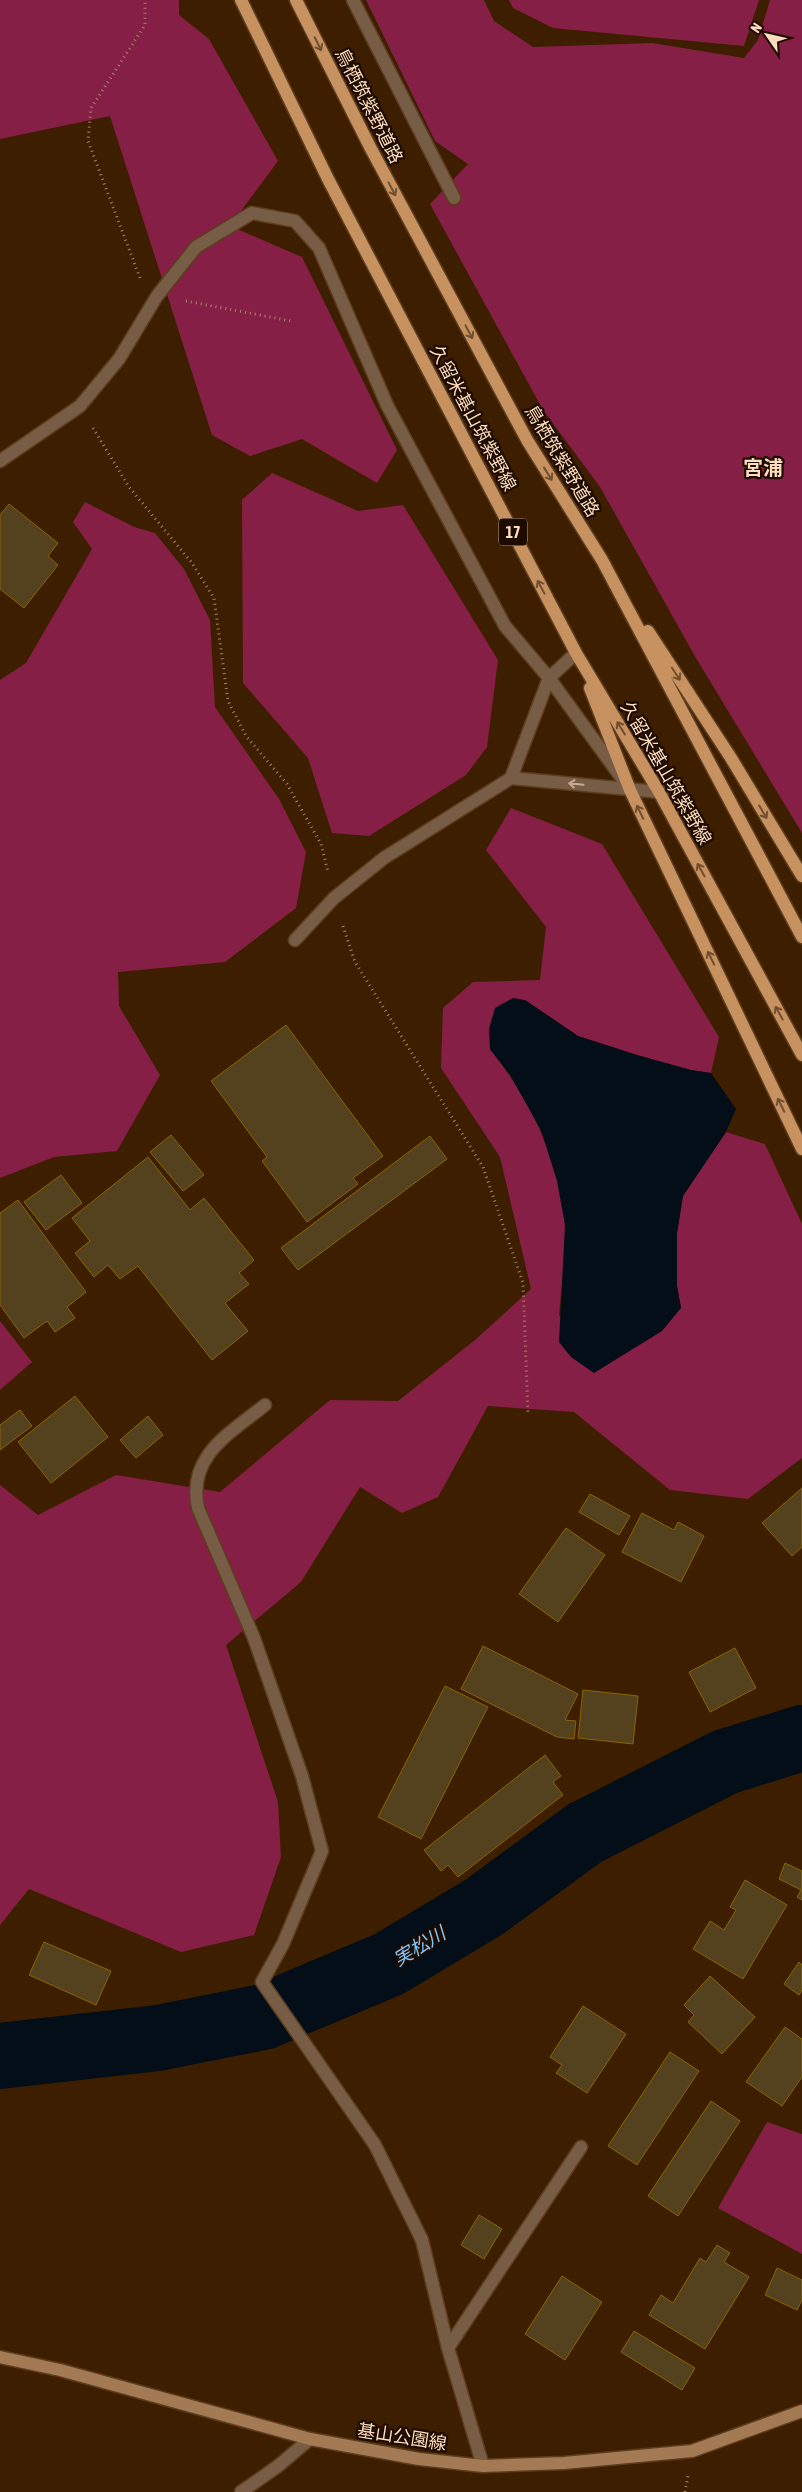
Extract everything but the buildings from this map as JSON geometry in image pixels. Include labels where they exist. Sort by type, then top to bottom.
[{"type":"main road","name":"久留米基山筑紫野線","points":[[241,0],[328,179],[576,653],[659,792],[802,1055]]},
{"type":"main road","name":"鳥栖筑紫野道路","points":[[296,0],[370,147],[527,440],[602,560],[802,937]]},
{"type":"main road","points":[[602,560],[731,758],[802,876]]},
{"type":"main road","points":[[576,653],[630,790],[802,1149]]},
{"type":"main road","name":"基山公園線","points":[[0,2357],[60,2370],[310,2439],[419,2459],[483,2466],[564,2463],[692,2451],[802,2411]]},
{"type":"street","points":[[352,0],[454,198]]},
{"type":"street","points":[[0,460],[80,406],[119,359],[158,296],[196,248],[252,213],[295,220],[319,248],[387,405],[505,626],[549,678],[630,790]]},
{"type":"street","points":[[295,940],[334,898],[384,858],[511,778],[549,678],[576,653]]},
{"type":"street","points":[[511,778],[659,792]]},
{"type":"street","points":[[265,1405],[213,1448],[199,1468],[194,1490],[198,1508],[258,1647],[302,1776],[322,1851],[283,1944],[262,1982],[375,2145],[422,2240],[448,2348],[483,2466]]},
{"type":"street","points":[[448,2348],[582,2147]]},
{"type":"street","points":[[241,2492],[278,2466],[310,2439]]},
{"type":"path","points":[[145,0],[145,25],[91,108],[88,141],[138,276],[158,296],[291,320]]},
{"type":"shaded area","points":[[0,0],[179,0],[179,15],[209,39],[278,161],[230,226],[302,257],[397,450],[377,483],[302,439],[250,456],[212,435],[110,116],[0,139]]},
{"type":"shaded area","points":[[366,0],[484,0],[494,21],[533,47],[652,43],[744,58],[758,40],[770,0],[802,0],[802,833],[696,658],[600,487],[543,410],[430,204],[468,164],[435,141]]},
{"type":"shaded area","points":[[509,0],[759,0],[744,46],[553,28],[513,8]]},
{"type":"shaded area","points":[[272,473],[358,511],[403,505],[498,660],[487,747],[466,775],[369,836],[332,833],[308,758],[243,683],[242,500]]},
{"type":"shaded area","points":[[85,502],[134,527],[155,533],[184,569],[210,620],[215,707],[279,799],[306,852],[296,908],[225,962],[118,972],[119,1006],[160,1075],[117,1151],[54,1157],[0,1178],[0,680],[26,663],[92,549],[73,522]]},
{"type":"shaded area","points":[[511,808],[602,844],[719,1037],[711,1073],[691,1070],[578,1036],[525,1000],[490,1049],[530,1109],[557,1177],[565,1225],[565,1259],[559,1316],[681,1308],[677,1286],[677,1233],[683,1196],[726,1132],[765,1144],[802,1224],[802,1458],[748,1499],[670,1490],[574,1412],[488,1406],[438,1497],[402,1513],[360,1487],[301,1582],[226,1645],[278,1802],[281,1857],[254,1935],[181,1952],[29,1889],[0,1925],[0,1485],[38,1515],[116,1475],[220,1492],[330,1400],[398,1401],[475,1340],[531,1289],[500,1157],[441,1068],[443,1008],[473,982],[540,980],[546,927],[486,850]]},
{"type":"shaded area","points":[[513,998],[525,1000],[578,1036],[637,1055],[691,1070],[711,1073],[736,1109],[726,1132],[683,1196],[677,1233],[677,1286],[681,1308],[662,1331],[594,1373],[571,1357],[559,1342],[565,1225],[557,1181],[541,1130],[510,1075],[490,1049],[489,1029],[495,1008]]},
{"type":"shaded area","points":[[0,1321],[32,1362],[0,1390]]},
{"type":"shaded area","points":[[767,2122],[802,2134],[802,2254],[718,2208]]},
{"type":"waterway","name":"実松川","points":[[0,2056],[158,2038],[263,2017],[389,1964],[484,1907],[585,1833],[725,1762],[802,1738]]},
{"type":"district","name":"宮浦","points":[[763,468]]}]
